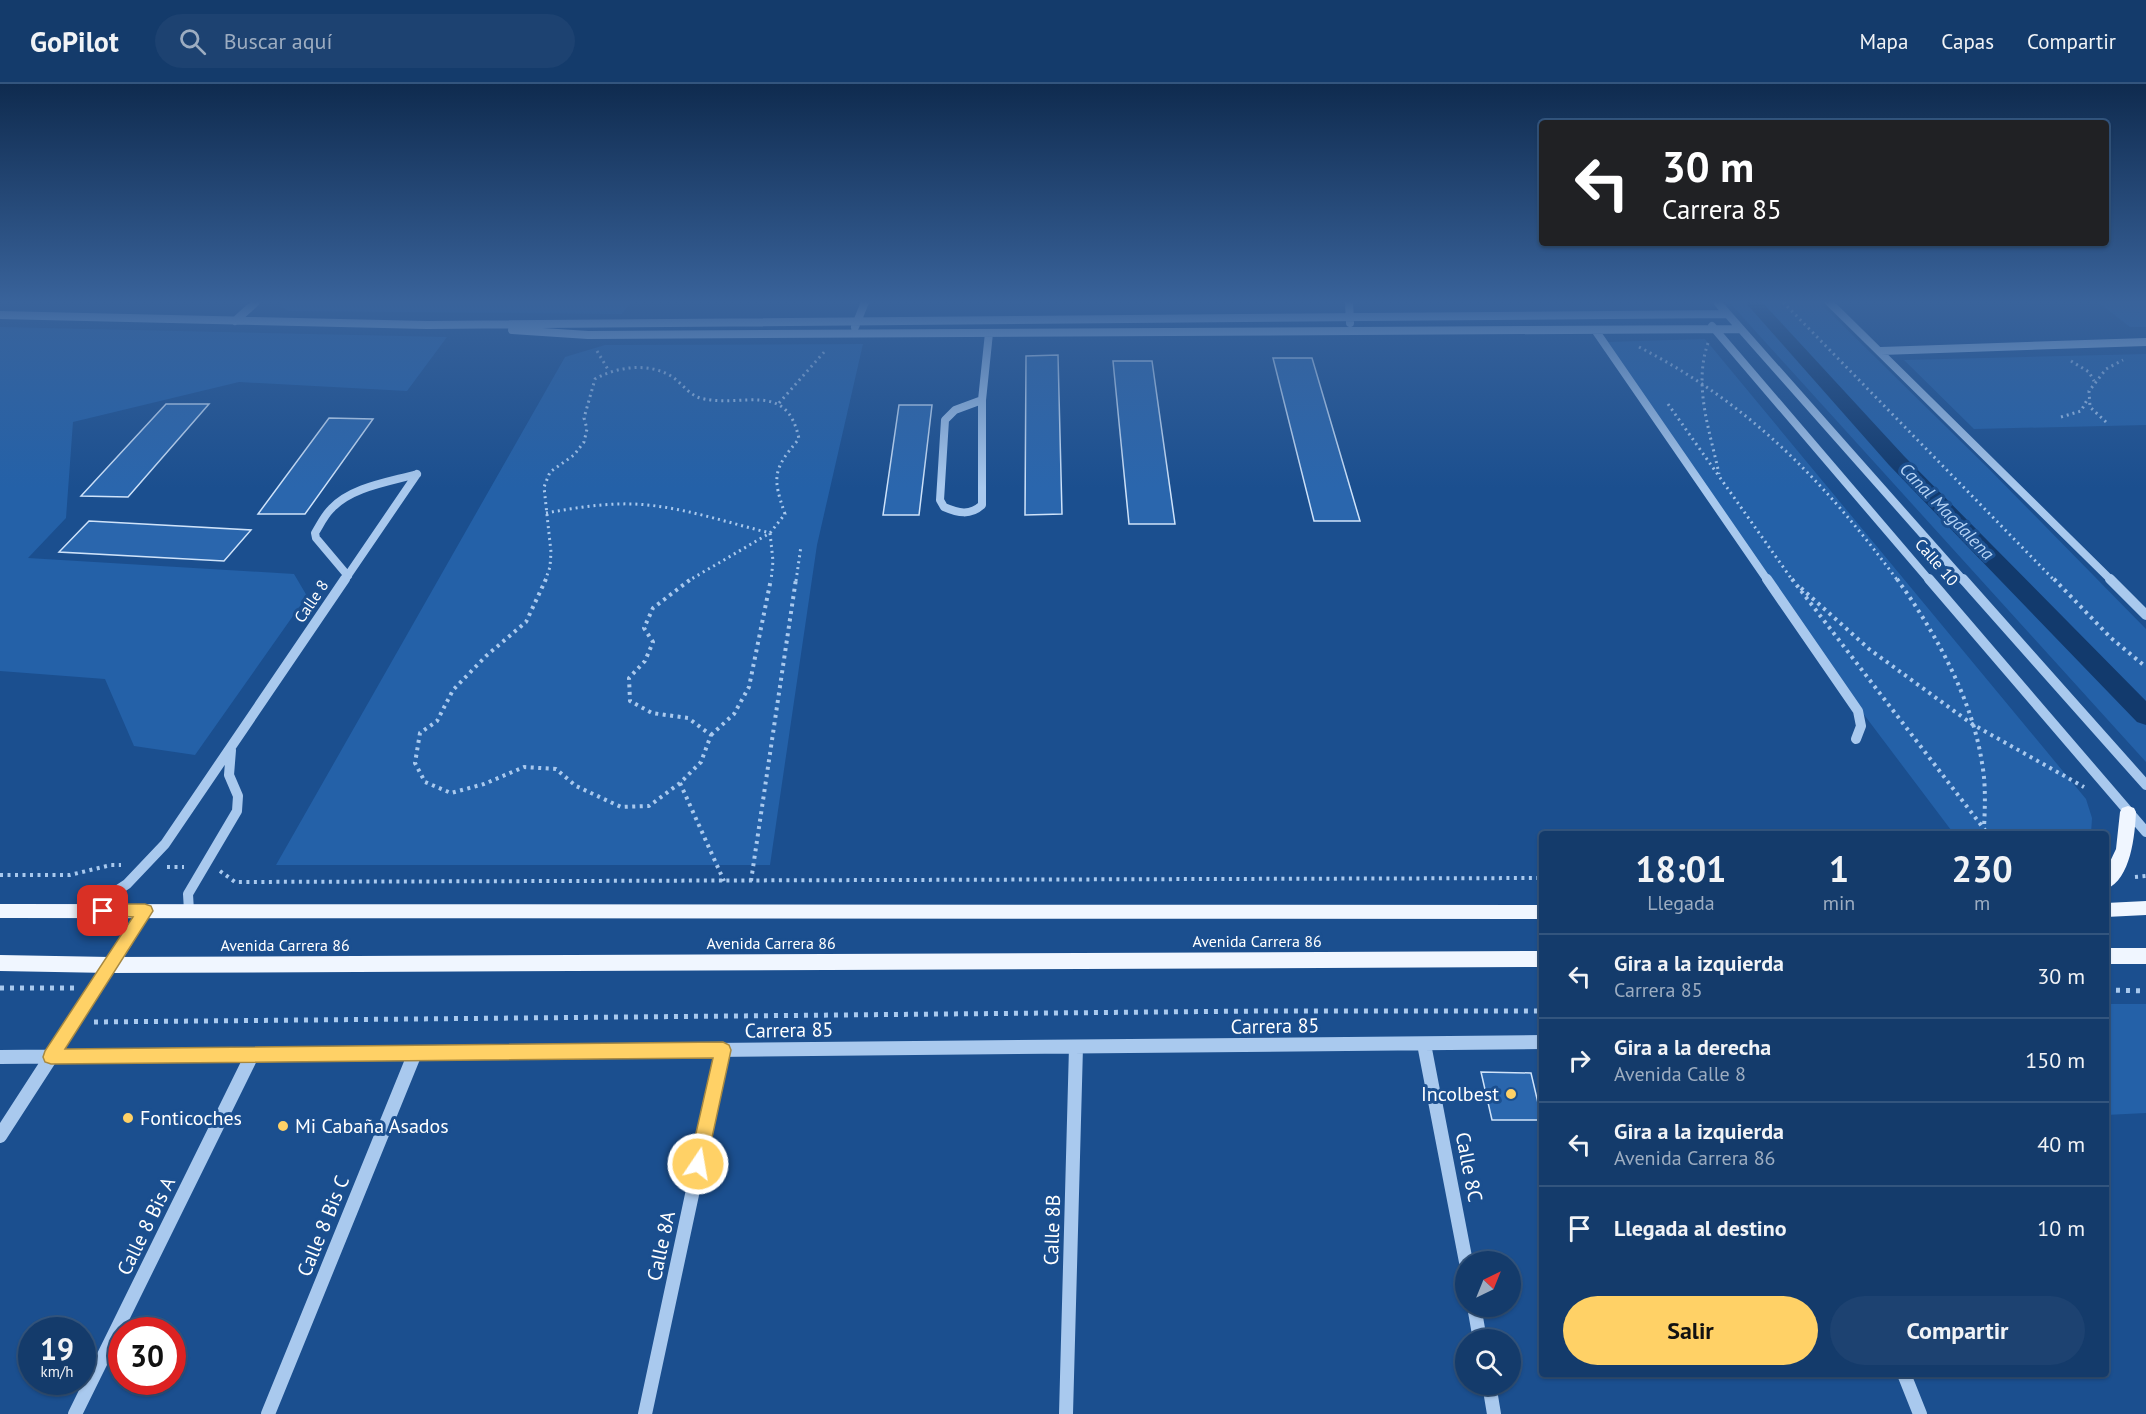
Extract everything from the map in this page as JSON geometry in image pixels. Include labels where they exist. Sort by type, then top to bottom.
[{"type":"main road","points":[[2109,878],[2118,866],[2125,849],[2128,812]]},
{"type":"main road","points":[[2109,910],[2146,908]]},
{"type":"main road","name":"Avenida Carrera 86","points":[[0,911],[1539,912]]},
{"type":"main road","points":[[2109,956],[2146,956]]},
{"type":"main road","name":"Avenida Carrera 86","points":[[0,963],[110,965],[1539,959]]},
{"type":"street","points":[[982,400],[955,410],[945,420],[940,500],[944,507],[953,512],[967,513],[976,511],[982,506],[982,400],[986,364]]},
{"type":"street","points":[[1618,364],[1857,711],[1862,722],[1862,731],[1856,739]]},
{"type":"street","name":"Calle 10","points":[[1745,364],[2146,832]]},
{"type":"street","name":"Calle 10","points":[[1771,364],[2146,785]]},
{"type":"street","points":[[1894,364],[2146,615]]},
{"type":"street","name":"Calle 8","points":[[87,911],[117,892],[146,866],[165,844],[232,747],[348,576],[417,474],[340,500],[315,533],[316,538],[348,576]]},
{"type":"street","name":"Calle 8","points":[[189,911],[188,894],[237,811],[239,802],[229,775],[232,747]]},
{"type":"street","points":[[0,1136],[145,911]]},
{"type":"street","name":"Carrera 85","points":[[0,1057],[1539,1042]]},
{"type":"street","name":"Calle 8C","points":[[1424,1044],[1464,1251]]},
{"type":"street","name":"Calle 8B","points":[[1066,1414],[1076,1047]]},
{"type":"street","name":"Calle 8A","points":[[645,1414],[723,1050]]},
{"type":"street","name":"Calle 8 Bis C","points":[[268,1414],[415,1053]]},
{"type":"street","name":"Calle 8 Bis A","points":[[75,1414],[252,1055]]},
{"type":"street","points":[[1905,1377],[1920,1414]]},
{"type":"street","points":[[1491,1395],[1494,1414]]},
{"type":"path","points":[[779,403],[813,364]]},
{"type":"path","points":[[1672,364],[1702,383],[1777,441],[1841,507],[1891,573],[1934,638],[1956,681],[1972,724],[1981,756],[1985,787],[1984,828]]},
{"type":"path","points":[[1702,364],[1702,383],[1720,478]]},
{"type":"path","points":[[1844,364],[2111,638],[2146,667]]},
{"type":"path","points":[[2077,364],[2089,372],[2094,381]]},
{"type":"path","points":[[2061,417],[2075,415],[2083,410],[2094,381],[2115,364]]},
{"type":"path","points":[[711,735],[688,717],[652,713],[630,701],[628,678],[645,662],[653,642],[644,628],[653,608],[681,585],[770,533],[785,513],[774,481],[778,463],[799,439],[795,418],[779,403],[757,400],[727,401],[698,397],[670,376],[652,369],[626,368],[609,371],[595,379],[584,418],[587,429],[584,442],[574,455],[550,472],[544,487],[551,552],[550,567],[526,622],[486,656],[453,690],[437,721],[420,733],[415,763],[425,782],[451,793],[484,784],[524,767],[556,769],[576,786],[621,807],[649,806],[680,783],[701,762],[711,735],[734,714],[749,687],[770,594],[773,561],[770,533]]},
{"type":"path","points":[[2087,399],[2090,407],[2106,422]]},
{"type":"path","points":[[1668,403],[1794,582],[1986,831]]},
{"type":"path","points":[[546,513],[600,504],[635,504],[679,510],[770,533]]},
{"type":"path","points":[[751,881],[801,546]]},
{"type":"path","points":[[1794,582],[1869,649],[1972,724],[2090,791]]},
{"type":"path","points":[[680,783],[724,881]]},
{"type":"path","points":[[0,875],[70,875],[111,865],[214,868],[235,882],[1539,878]]},
{"type":"path","points":[[0,987],[63,988]]},
{"type":"path","points":[[2109,990],[2146,991]]},
{"type":"path","points":[[74,1022],[1251,1011],[1539,1011]]},
{"type":"shaded area","points":[[0,364],[427,364],[407,391],[239,382],[73,422],[66,518],[28,558],[294,574],[307,596],[195,755],[134,746],[105,679],[0,671]]},
{"type":"shaded area","points":[[561,364],[858,364],[817,545],[770,865],[276,865]]},
{"type":"shaded area","points":[[1622,364],[1726,364],[2086,799],[2092,818],[2091,831],[1952,831],[1813,647]]},
{"type":"shaded area","points":[[1785,364],[1882,364],[2146,629],[2146,762]]},
{"type":"shaded area","points":[[1908,364],[2146,364],[2146,425],[1974,429]]},
{"type":"shaded area","points":[[2109,1004],[2146,1004],[2146,1113],[2109,1115]]},
{"type":"building","points":[[1026,364],[1058,364],[1062,514],[1025,515]]},
{"type":"building","points":[[1113,364],[1152,364],[1175,524],[1129,524]]},
{"type":"building","points":[[1275,364],[1314,364],[1360,521],[1314,521]]},
{"type":"building","points":[[166,404],[209,404],[128,497],[81,496]]},
{"type":"building","points":[[899,405],[932,405],[919,515],[883,515]]},
{"type":"building","points":[[329,418],[373,419],[305,514],[258,514]]},
{"type":"building","points":[[89,521],[251,530],[224,561],[59,552]]},
{"type":"building","name":"Incolbest","points":[[1481,1072],[1531,1073],[1539,1107],[1539,1120],[1492,1120]]},
{"type":"waterway","name":"Canal Magdalena","points":[[1807,364],[1995,564],[2146,716]]},
{"type":"place","name":"Incolbest","points":[[1511,1094]]},
{"type":"place","name":"Fonticoches","points":[[128,1118]]},
{"type":"place","name":"Mi Cabaña Asados","points":[[283,1126]]},
{"type":"route","points":[[103,911],[145,911],[51,1057],[723,1050],[698,1164]]}]
